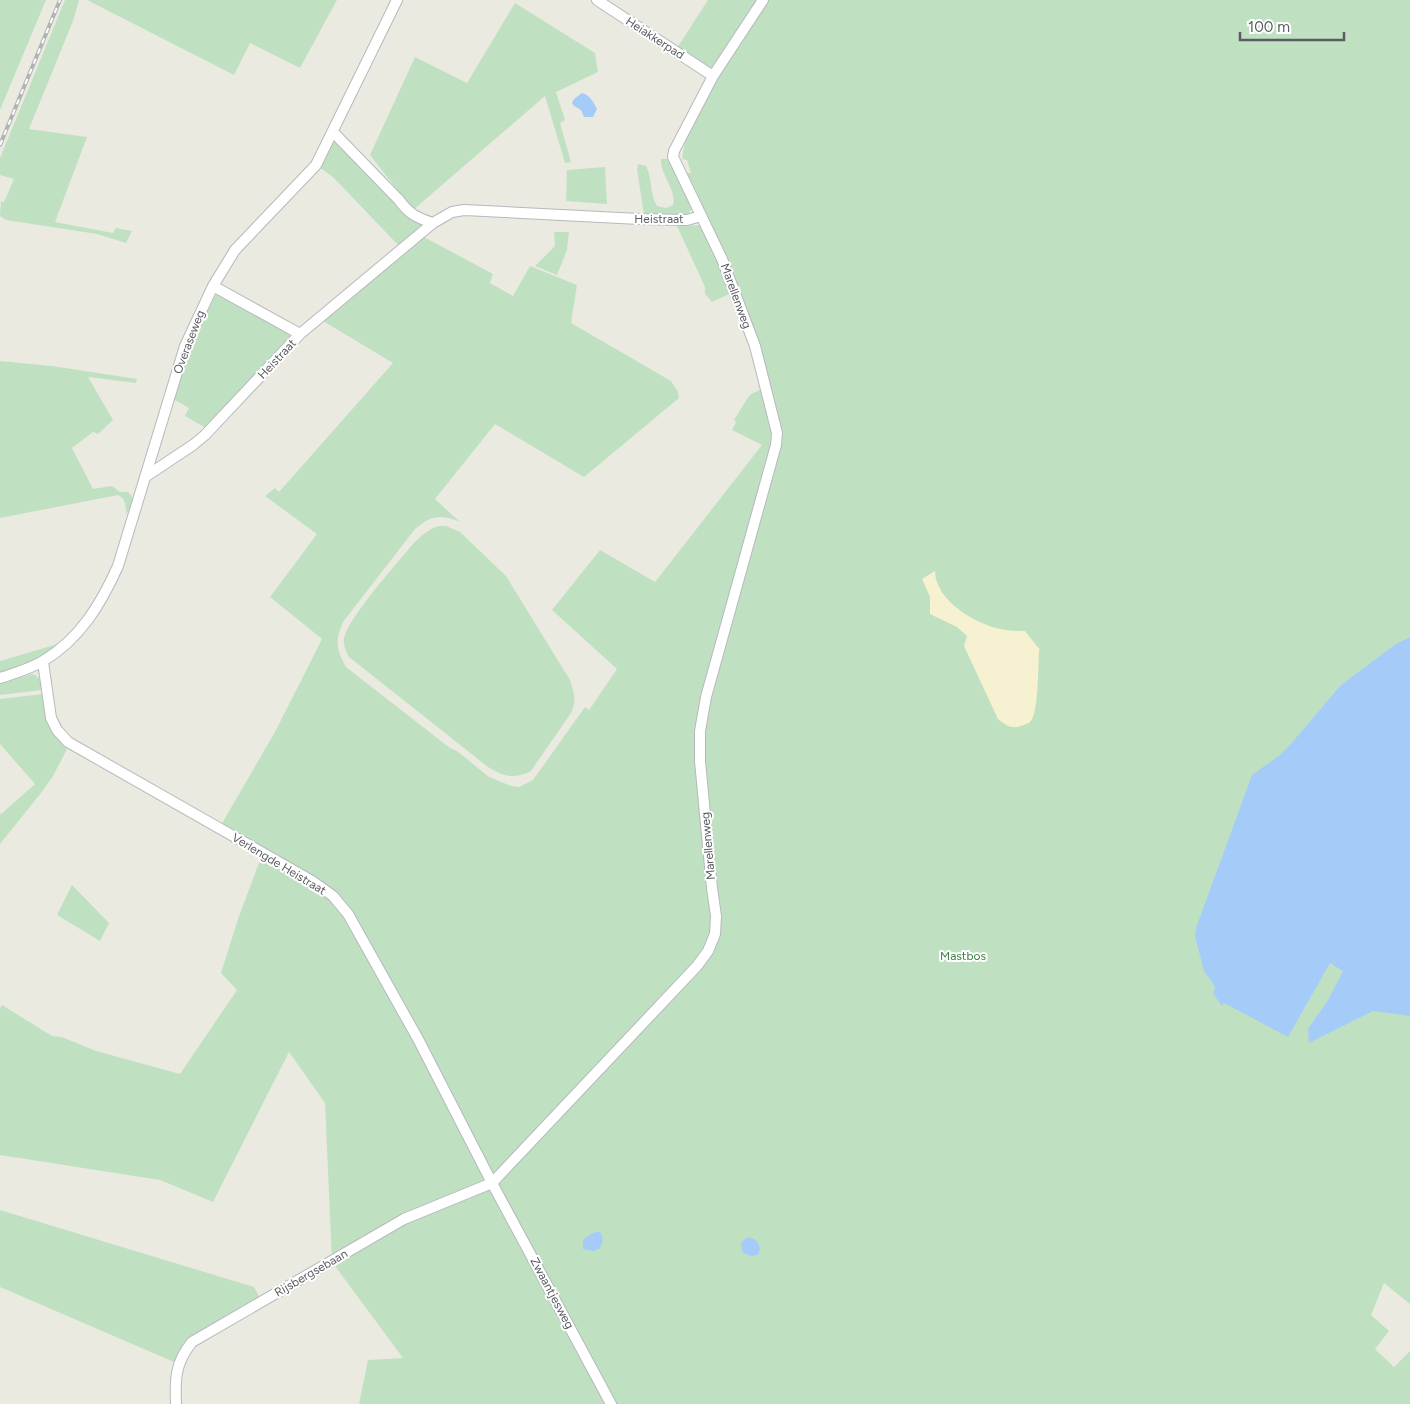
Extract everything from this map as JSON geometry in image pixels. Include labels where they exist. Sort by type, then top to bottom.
[{"type":"street","name":"Overaseweg","points":[[0,678],[43,662],[68,642],[90,618],[104,597],[118,566],[185,346],[213,286],[236,250],[316,165],[397,0]]},
{"type":"street","name":"Heiakkerpad","points":[[597,0],[713,76]]},
{"type":"street","name":"Heistraat","points":[[145,477],[206,435],[300,334],[433,223],[452,212],[464,210],[687,220],[701,216],[673,157],[674,151],[713,76],[763,0]]},
{"type":"street","points":[[333,132],[399,200],[406,210],[420,219],[433,223]]},
{"type":"street","name":"Marellenweg","points":[[492,1183],[697,966],[708,951],[715,934],[716,916],[700,761],[700,731],[706,697],[776,445],[777,433],[754,346],[722,259],[701,216]]},
{"type":"street","points":[[213,286],[300,334]]},
{"type":"street","name":"Verlengde Heistraat","points":[[43,662],[51,718],[57,730],[68,742],[312,881],[338,902],[348,914],[418,1039],[492,1183]]},
{"type":"street","name":"Rijsbergsebaan","points":[[176,1404],[177,1367],[192,1342],[404,1218],[492,1183]]},
{"type":"street","name":"Zwaantjesweg","points":[[492,1183],[611,1404]]},
{"type":"green space","points":[[0,0],[46,0],[0,110]]},
{"type":"green space","points":[[65,0],[79,0],[73,21],[29,129],[87,137],[55,222],[113,233],[116,228],[132,231],[126,243],[97,234],[6,220],[0,216],[1,201],[4,202],[14,179],[0,175],[0,158]]},
{"type":"green space","points":[[87,0],[337,0],[300,68],[250,43],[234,75]]},
{"type":"green space","name":"Mastbos","points":[[708,0],[1410,0],[1410,1304],[1384,1283],[1371,1315],[1389,1331],[1375,1349],[1394,1367],[1410,1351],[1410,1404],[359,1404],[368,1360],[403,1358],[332,1262],[325,1103],[289,1052],[213,1202],[160,1180],[0,1155],[0,1008],[2,1005],[52,1036],[62,1037],[96,1051],[180,1074],[237,990],[221,973],[238,919],[260,860],[253,846],[221,825],[275,732],[322,639],[270,597],[317,534],[265,496],[275,488],[279,492],[393,363],[323,321],[424,237],[493,274],[490,283],[513,296],[530,266],[577,285],[571,323],[671,381],[678,392],[679,398],[584,477],[495,424],[435,499],[460,522],[436,517],[415,529],[343,622],[338,645],[340,655],[346,667],[489,777],[511,786],[519,787],[533,780],[585,707],[589,710],[617,669],[552,610],[600,550],[655,582],[762,445],[732,430],[736,422],[734,420],[747,399],[770,381],[697,193],[687,173],[691,173],[687,160],[682,159],[685,141],[720,74],[675,51]]},
{"type":"green space","points":[[515,3],[595,53],[598,72],[556,92],[565,120],[560,123],[571,162],[565,163],[545,96],[413,210],[370,155],[415,57],[467,83]]},
{"type":"green space","points":[[334,138],[430,224],[399,246],[334,178],[318,166]]},
{"type":"green space","points":[[661,159],[672,159],[692,209],[686,216],[644,215],[637,169],[638,164],[646,166],[657,206],[666,208],[673,205],[673,194],[663,171]]},
{"type":"green space","points":[[605,167],[607,204],[566,201],[567,170]]},
{"type":"green space","points":[[703,225],[732,293],[712,302],[705,294],[705,287],[677,226]]},
{"type":"green space","points":[[554,232],[569,232],[567,250],[557,275],[535,266],[555,246]]},
{"type":"green space","points":[[217,293],[293,335],[206,428],[185,416],[189,408],[173,399],[192,345]]},
{"type":"green space","points":[[0,361],[52,366],[137,379],[136,383],[88,377],[113,420],[98,434],[93,432],[72,448],[93,489],[112,486],[120,492],[128,492],[132,497],[133,503],[126,514],[124,501],[118,495],[0,518]]},
{"type":"green space","points":[[439,526],[446,526],[460,532],[506,576],[570,680],[574,693],[571,713],[531,771],[525,774],[509,776],[488,767],[349,657],[345,648],[344,639],[347,630],[363,605],[413,544],[428,531]]},
{"type":"green space","points":[[61,643],[41,660],[0,674],[0,661]]},
{"type":"green space","points":[[32,674],[40,680],[42,690],[0,695],[0,683]]},
{"type":"green space","points":[[43,694],[53,731],[67,749],[53,776],[0,844],[0,813],[35,784],[0,744],[0,699]]},
{"type":"green space","points":[[72,885],[109,923],[100,941],[57,915]]},
{"type":"green space","points":[[0,1210],[254,1287],[260,1298],[179,1353],[174,1362],[0,1287]]},
{"type":"sand","points":[[935,571],[940,589],[961,611],[992,627],[1025,631],[1040,650],[1037,700],[1033,717],[1029,722],[1013,727],[998,719],[964,646],[967,636],[957,627],[930,614],[930,597],[922,579]]},
{"type":"water","points":[[582,93],[589,97],[597,109],[593,117],[584,117],[581,110],[572,103]]},
{"type":"water","points":[[1410,637],[1410,1016],[1373,1011],[1309,1043],[1308,1029],[1328,1000],[1343,971],[1330,963],[1288,1037],[1224,1003],[1222,1006],[1213,994],[1214,985],[1204,971],[1195,936],[1196,928],[1252,775],[1280,755],[1289,746],[1341,685],[1396,644]]},
{"type":"water","points":[[596,1232],[600,1232],[602,1238],[599,1249],[593,1251],[583,1249],[583,1240]]},
{"type":"water","points":[[746,1238],[752,1238],[757,1242],[760,1249],[758,1255],[750,1256],[742,1252],[741,1243]]},
{"type":"railway","points":[[0,145],[60,0]]}]
